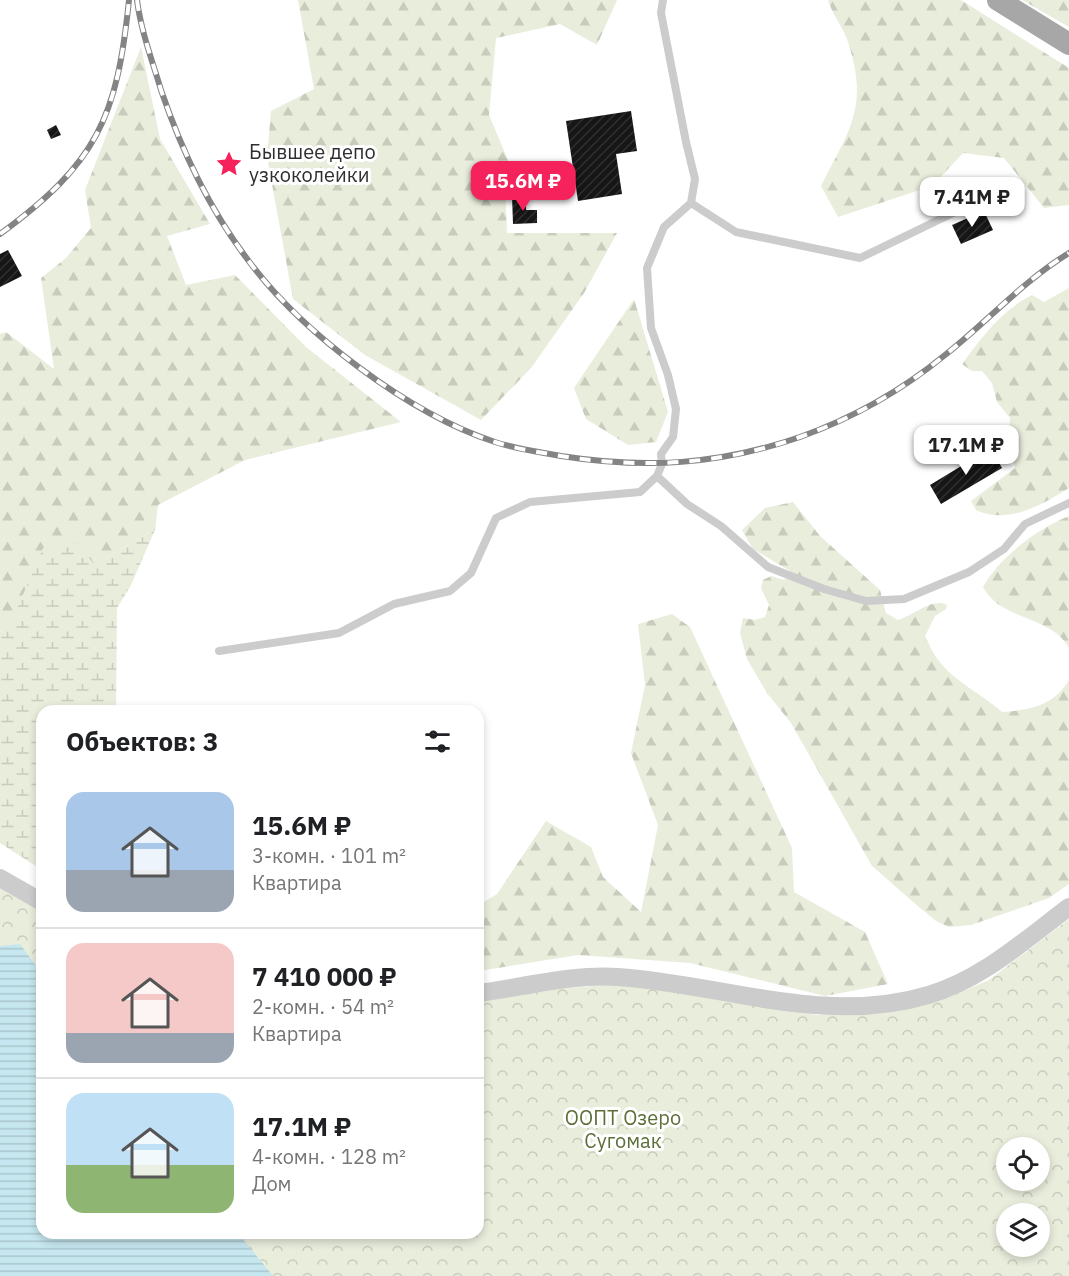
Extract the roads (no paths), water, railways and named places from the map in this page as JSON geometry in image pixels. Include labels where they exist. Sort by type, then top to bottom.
[{"type":"main road","points":[[998,0],[1069,44]]},
{"type":"street","points":[[0,878],[36,899]]},
{"type":"street","points":[[484,992],[569,979],[616,977],[804,1006],[848,1007],[890,1003],[928,995],[958,984],[1004,956],[1069,907]]},
{"type":"lane","points":[[219,651],[339,633],[394,604],[450,591],[471,573],[496,518],[530,502],[640,492],[657,476],[662,464],[661,454],[673,437],[676,409],[668,375],[651,328],[647,268],[664,227],[691,203],[695,179],[661,13],[663,0]]},
{"type":"lane","points":[[691,203],[736,232],[860,258],[990,195]]},
{"type":"lane","points":[[657,476],[687,504],[721,526],[768,567],[824,589],[866,601],[904,599],[969,572],[1004,549],[1025,524],[1069,503]]},
{"type":"water","points":[[20,944],[36,966],[36,1239],[243,1239],[273,1276],[0,1276],[0,946]]},
{"type":"railway","points":[[0,234],[59,184],[80,160],[96,135],[108,107],[117,76],[129,0]]},
{"type":"railway","points":[[137,0],[144,34],[161,90],[187,157],[221,221],[248,260],[297,315],[359,368],[428,412],[495,442],[561,456],[652,463],[682,462],[740,454],[800,437],[858,412],[894,392],[960,342],[1036,276],[1069,253]]},
{"type":"place","name":"Бывшее депо узкоколейки","points":[[229,164]]},
{"type":"park label","name":"ООПТ Озеро Сугомак","points":[[623,1130]]}]
